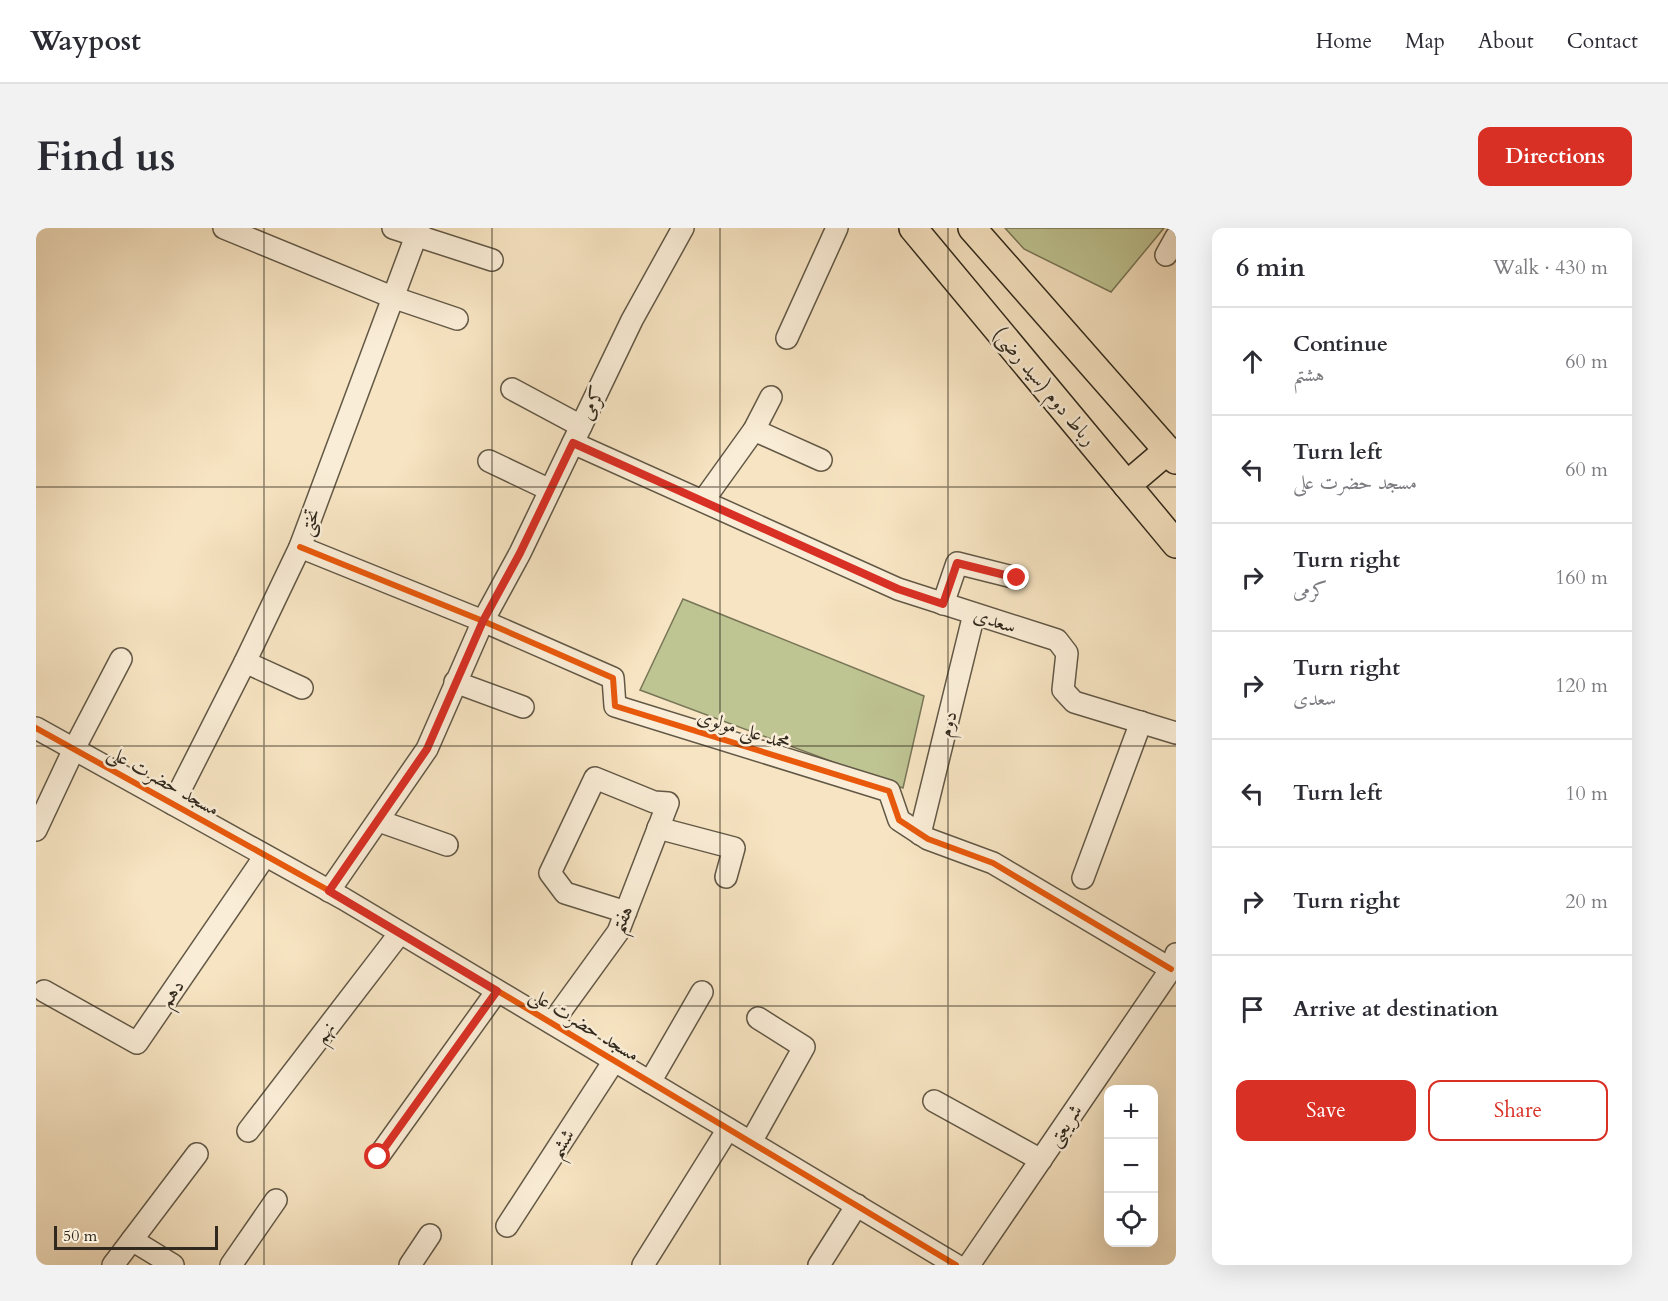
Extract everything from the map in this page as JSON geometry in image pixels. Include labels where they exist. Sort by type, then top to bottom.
[{"type":"main road","name":"رباط دوم (سید رضی)","points":[[913,228],[1176,544]]},
{"type":"main road","points":[[972,228],[1172,455],[1127,485]]},
{"type":"street","points":[[224,228],[392,297],[457,319]]},
{"type":"street","points":[[393,228],[417,232],[492,260]]},
{"type":"street","name":"کرمی","points":[[329,891],[427,749],[483,621],[520,553],[632,320],[683,228]]},
{"type":"street","points":[[787,338],[837,228]]},
{"type":"street","name":"تختی","points":[[173,804],[300,547],[417,232]]},
{"type":"street","points":[[512,389],[577,435]]},
{"type":"street","points":[[703,501],[754,430],[771,397]]},
{"type":"street","points":[[754,430],[821,460]]},
{"type":"street","name":"سعدی","points":[[577,435],[703,501],[898,589],[1057,640],[1066,653],[1063,690],[1074,702],[1176,733]]},
{"type":"street","points":[[489,461],[550,490]]},
{"type":"street","name":"محمد علی مولوی","points":[[300,547],[483,621],[613,678],[615,706],[889,791],[899,820],[928,839],[993,863],[1173,962]]},
{"type":"street","points":[[943,604],[957,563],[1017,578]]},
{"type":"street","name":"دوم","points":[[920,834],[974,614]]},
{"type":"street","points":[[36,830],[74,749],[121,659]]},
{"type":"street","points":[[245,662],[302,688]]},
{"type":"street","points":[[455,682],[523,707]]},
{"type":"street","points":[[1083,878],[1141,722]]},
{"type":"street","name":"مسجد حضرت علی","points":[[36,728],[329,891],[956,1265]]},
{"type":"street","name":"هفتم","points":[[552,1023],[618,932],[626,912],[658,828],[668,803],[654,802],[596,778],[550,873],[565,893],[626,912]]},
{"type":"street","points":[[379,821],[447,845]]},
{"type":"street","points":[[658,828],[734,848],[726,877]]},
{"type":"street","name":"دهم","points":[[44,991],[136,1043],[265,856]]},
{"type":"street","name":"نهم","points":[[248,1131],[400,933]]},
{"type":"street","name":"شریعتی","points":[[969,1265],[1173,962]]},
{"type":"street","points":[[378,1157],[497,991]]},
{"type":"street","points":[[650,1082],[702,992]]},
{"type":"street","points":[[751,1142],[804,1047],[758,1018]]},
{"type":"street","name":"ششم","points":[[507,1226],[614,1061]]},
{"type":"street","points":[[934,1101],[1041,1160]]},
{"type":"street","points":[[643,1265],[729,1129]]},
{"type":"street","points":[[112,1265],[197,1154]]},
{"type":"street","points":[[231,1265],[276,1200]]},
{"type":"street","points":[[819,1265],[857,1205]]},
{"type":"street","points":[[410,1265],[430,1235]]},
{"type":"street","points":[[132,1240],[173,1265]]},
{"type":"green space","points":[[1005,228],[1164,228],[1111,292],[1024,249]]},
{"type":"green space","points":[[683,599],[924,696],[903,788],[640,690]]},
{"type":"cycle path","points":[[300,547],[483,621],[613,678],[615,706],[889,791],[899,820],[928,839],[993,863],[1171,969]]},
{"type":"cycle path","points":[[36,728],[344,899],[956,1265]]},
{"type":"route","points":[[378,1157],[497,991],[329,891],[427,749],[483,621],[520,553],[573,443],[898,589],[943,604],[957,563],[1017,578]]}]
